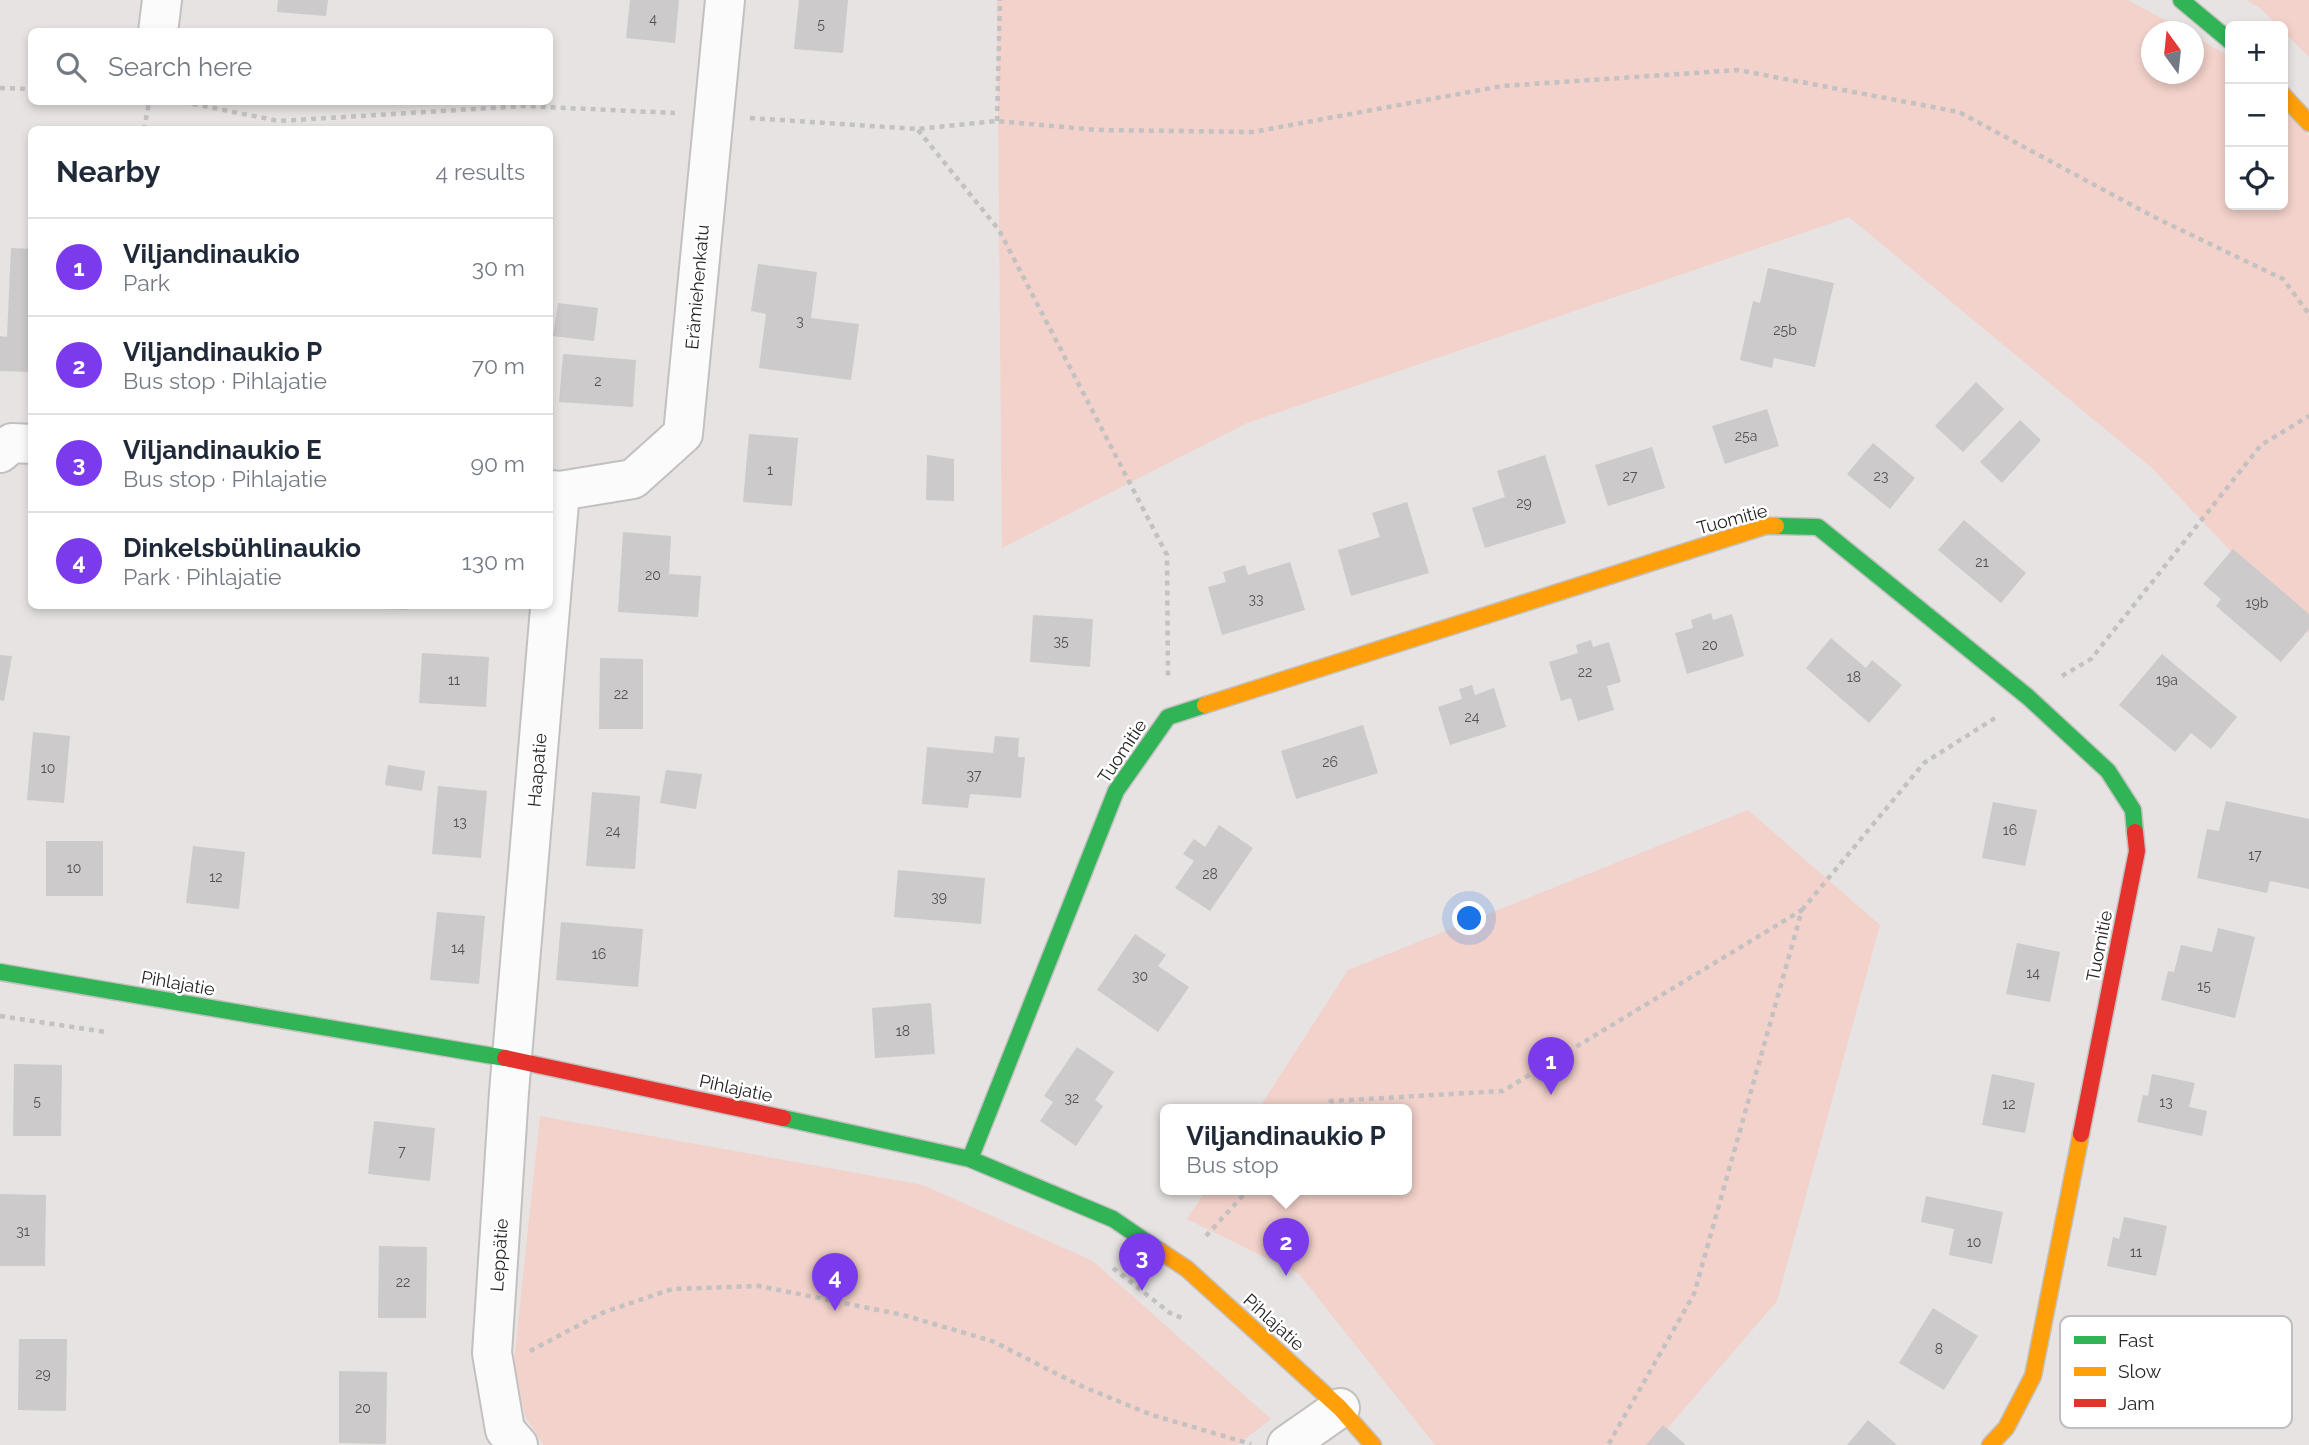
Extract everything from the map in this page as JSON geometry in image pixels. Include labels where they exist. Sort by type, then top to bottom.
[{"type":"street","points":[[158,28],[162,0]]},
{"type":"street","name":"Erämiehenkatu","points":[[555,490],[633,479],[683,433],[725,0]]},
{"type":"street","points":[[2181,0],[2225,37]]},
{"type":"street","points":[[2288,100],[2309,123]]},
{"type":"street","points":[[0,453],[12,443],[28,444]]},
{"type":"street","name":"Haapatie","points":[[553,518],[555,490]]},
{"type":"street","name":"Tuomitie","points":[[970,1160],[1116,791],[1168,717],[1766,526],[1818,527],[2028,697],[2108,771],[2133,810],[2137,851],[2033,1376],[2006,1428],[1990,1445]]},
{"type":"street","name":"Haapatie","points":[[514,1060],[546,609]]},
{"type":"street","name":"Pihlajatie","points":[[0,972],[514,1060],[970,1160],[1113,1219],[1187,1269],[1340,1408],[1373,1445]]},
{"type":"street","name":"Leppätie","points":[[514,1060],[509,1092],[492,1353],[505,1430],[518,1445]]},
{"type":"street","points":[[1287,1445],[1340,1408]]},
{"type":"path","points":[[997,121],[1000,0]]},
{"type":"path","points":[[198,105],[279,121],[524,106],[917,129],[997,121],[1097,130],[1253,132],[1502,86],[1738,70],[1959,112],[2154,217],[2283,279],[2309,314]]},
{"type":"path","points":[[0,88],[28,89]]},
{"type":"path","points":[[145,126],[148,105]]},
{"type":"path","points":[[917,129],[999,230],[1167,555],[1168,717]]},
{"type":"path","points":[[1328,1104],[1331,1101],[1503,1091],[1802,910],[1924,763],[2091,659],[2261,445],[2309,416]]},
{"type":"path","points":[[1608,1445],[1694,1294],[1802,910]]},
{"type":"path","points":[[0,1016],[110,1033]]},
{"type":"path","points":[[1187,1269],[1202,1240],[1243,1195]]},
{"type":"path","points":[[1104,1261],[1170,1313],[1191,1322]]},
{"type":"path","points":[[496,1374],[542,1344],[601,1313],[672,1289],[759,1286],[903,1315],[992,1341],[1079,1385],[1152,1415],[1255,1445]]},
{"type":"shaded area","points":[[997,0],[2128,0],[2167,21],[2141,21],[2141,84],[2204,84],[2204,42],[2225,54],[2225,210],[2288,210],[2288,114],[2309,136],[2309,634],[2152,468],[1849,217],[1247,423],[1002,548]]},
{"type":"shaded area","points":[[2246,0],[2309,0],[2309,57],[2288,36],[2288,21],[2273,21],[2260,8]]},
{"type":"shaded area","points":[[1748,810],[1880,925],[1777,1301],[1653,1445],[1435,1445],[1299,1274],[1187,1219],[1203,1195],[1412,1195],[1412,1104],[1262,1104],[1348,970]]},
{"type":"shaded area","points":[[540,1116],[923,1185],[1093,1261],[1271,1419],[1237,1445],[543,1445],[525,1416],[514,1361]]},
{"type":"building","points":[[278,0],[328,0],[326,16],[277,12]]},
{"type":"building","points":[[630,0],[679,0],[675,43],[626,38]]},
{"type":"building","points":[[799,0],[848,0],[843,53],[794,49]]},
{"type":"building","points":[[11,248],[28,249],[28,372],[0,371],[0,336],[7,337]]},
{"type":"building","points":[[758,264],[817,272],[811,318],[859,324],[851,380],[759,368],[766,314],[751,311]]},
{"type":"building","points":[[1768,268],[1834,283],[1815,367],[1774,358],[1772,368],[1740,360],[1753,301],[1760,303]]},
{"type":"building","points":[[558,303],[598,308],[594,341],[553,336]]},
{"type":"building","points":[[563,354],[636,360],[633,407],[559,402]]},
{"type":"building","points":[[1976,382],[2004,409],[1963,452],[1935,426]]},
{"type":"building","points":[[1767,409],[1779,446],[1725,464],[1712,426]]},
{"type":"building","points":[[2020,420],[2041,440],[2002,483],[1980,462]]},
{"type":"building","points":[[749,434],[798,438],[792,506],[743,502]]},
{"type":"building","points":[[1873,443],[1915,478],[1890,509],[1847,474]]},
{"type":"building","points":[[1652,447],[1665,488],[1608,506],[1595,465]]},
{"type":"building","points":[[927,455],[954,459],[954,501],[926,500]]},
{"type":"building","points":[[1545,455],[1566,523],[1485,548],[1472,508],[1505,497],[1497,471]]},
{"type":"building","points":[[1407,502],[1429,573],[1351,596],[1338,550],[1380,537],[1372,513]]},
{"type":"building","points":[[1964,520],[2026,573],[2001,603],[1938,550]]},
{"type":"building","points":[[623,532],[671,536],[669,574],[701,576],[698,617],[618,612]]},
{"type":"building","points":[[2233,549],[2309,614],[2309,629],[2281,662],[2216,606],[2221,599],[2203,584]]},
{"type":"building","points":[[1290,562],[1305,610],[1222,635],[1208,587],[1226,582],[1223,572],[1245,565],[1248,575]]},
{"type":"building","points":[[1711,613],[1713,620],[1732,614],[1744,656],[1687,674],[1675,633],[1693,628],[1691,620]]},
{"type":"building","points":[[1033,615],[1093,619],[1090,667],[1030,662]]},
{"type":"building","points":[[1831,638],[1866,668],[1872,660],[1902,685],[1869,723],[1806,668]]},
{"type":"building","points":[[1591,640],[1593,647],[1609,642],[1621,682],[1607,686],[1614,710],[1578,721],[1571,698],[1561,701],[1549,662],[1578,653],[1576,645]]},
{"type":"building","points":[[422,653],[489,657],[486,707],[419,703]]},
{"type":"building","points":[[2162,654],[2237,717],[2211,749],[2191,733],[2175,752],[2119,705]]},
{"type":"building","points":[[0,655],[12,656],[4,701],[0,700]]},
{"type":"building","points":[[600,658],[643,659],[643,729],[599,729]]},
{"type":"building","points":[[1472,685],[1475,695],[1494,688],[1506,727],[1450,745],[1438,707],[1462,699],[1459,689]]},
{"type":"building","points":[[1363,725],[1378,773],[1296,799],[1281,751]]},
{"type":"building","points":[[33,732],[70,736],[64,803],[27,800]]},
{"type":"building","points":[[995,736],[1019,738],[1018,757],[1025,757],[1021,798],[970,794],[968,808],[922,804],[927,747],[993,753]]},
{"type":"building","points":[[388,765],[425,771],[422,791],[385,785]]},
{"type":"building","points":[[666,770],[702,774],[696,809],[660,803]]},
{"type":"building","points":[[438,786],[487,791],[481,858],[432,854]]},
{"type":"building","points":[[592,792],[640,796],[635,869],[586,866]]},
{"type":"building","points":[[2226,801],[2309,819],[2309,889],[2270,881],[2267,893],[2197,878],[2207,829],[2219,831]]},
{"type":"building","points":[[1993,802],[2037,810],[2025,866],[1982,858]]},
{"type":"building","points":[[1219,825],[1253,848],[1210,911],[1175,888],[1194,861],[1183,854],[1194,839],[1205,847]]},
{"type":"building","points":[[46,841],[103,841],[103,896],[46,896]]},
{"type":"building","points":[[193,846],[245,852],[239,909],[186,903]]},
{"type":"building","points":[[898,870],[985,878],[981,924],[894,917]]},
{"type":"building","points":[[437,912],[485,916],[479,984],[430,980]]},
{"type":"building","points":[[561,922],[643,929],[638,987],[556,980]]},
{"type":"building","points":[[2218,928],[2255,937],[2235,1018],[2161,1000],[2168,971],[2174,972],[2181,945],[2212,952]]},
{"type":"building","points":[[1135,934],[1166,955],[1158,966],[1189,987],[1158,1032],[1097,990]]},
{"type":"building","points":[[2017,943],[2060,952],[2050,1002],[2006,994]]},
{"type":"building","points":[[931,1003],[935,1054],[875,1058],[872,1008]]},
{"type":"building","points":[[1077,1047],[1114,1072],[1095,1100],[1103,1106],[1076,1146],[1040,1121],[1053,1102],[1044,1096]]},
{"type":"building","points":[[14,1064],[62,1065],[61,1136],[13,1136]]},
{"type":"building","points":[[1992,1074],[2035,1083],[2025,1133],[1982,1125]]},
{"type":"building","points":[[2152,1074],[2195,1083],[2189,1107],[2207,1111],[2202,1136],[2137,1122],[2143,1095],[2148,1096]]},
{"type":"building","points":[[374,1121],[435,1128],[430,1181],[368,1174]]},
{"type":"building","points":[[0,1194],[46,1195],[45,1266],[0,1266]]},
{"type":"building","points":[[1926,1196],[2003,1212],[1992,1264],[1949,1255],[1954,1229],[1921,1222]]},
{"type":"building","points":[[2124,1217],[2167,1226],[2156,1276],[2107,1266],[2113,1237],[2119,1239]]},
{"type":"building","points":[[379,1246],[427,1247],[426,1318],[378,1318]]},
{"type":"building","points":[[1933,1308],[1978,1336],[1944,1390],[1899,1363]]},
{"type":"building","points":[[19,1339],[67,1339],[66,1411],[18,1410]]},
{"type":"building","points":[[339,1371],[387,1372],[386,1444],[339,1443]]},
{"type":"building","points":[[1868,1420],[1897,1445],[1847,1445]]},
{"type":"building","points":[[1663,1425],[1686,1445],[1646,1445]]},
{"type":"traffic: fast","points":[[2181,0],[2225,37]]},
{"type":"traffic: fast","points":[[1776,526],[1818,527],[2028,697],[2108,771],[2133,810],[2135,832]]},
{"type":"traffic: fast","points":[[970,1159],[1116,791],[1168,717],[1205,705]]},
{"type":"traffic: fast","points":[[0,972],[505,1058]]},
{"type":"traffic: fast","points":[[783,1118],[970,1159],[1113,1219],[1160,1251]]},
{"type":"traffic: slow","points":[[2288,100],[2309,123]]},
{"type":"traffic: slow","points":[[1205,705],[1766,526],[1776,526]]},
{"type":"traffic: slow","points":[[1990,1445],[2006,1428],[2033,1376],[2081,1134]]},
{"type":"traffic: slow","points":[[1160,1251],[1187,1269],[1340,1408],[1373,1445]]},
{"type":"traffic: jam","points":[[2081,1134],[2137,851],[2135,832]]},
{"type":"traffic: jam","points":[[505,1058],[783,1118]]},
{"type":"place","name":"Viljandinaukio","points":[[1551,1095]]},
{"type":"place","name":"Viljandinaukio P","points":[[1286,1276]]},
{"type":"place","name":"Viljandinaukio E","points":[[1142,1291]]},
{"type":"place","name":"Dinkelsbühlinaukio","points":[[835,1311]]}]
